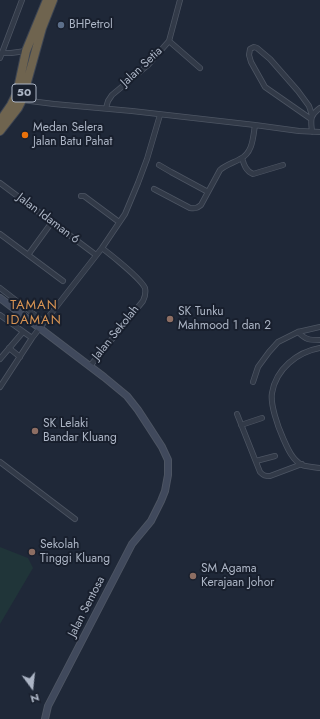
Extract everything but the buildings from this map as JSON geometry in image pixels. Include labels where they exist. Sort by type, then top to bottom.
[{"type":"highway","points":[[0,121],[17,93],[26,51],[47,0]]},
{"type":"highway","name":"50","points":[[0,131],[18,108],[22,100],[42,28],[53,0]]},
{"type":"street","points":[[1,55],[22,0]]},
{"type":"street","name":"Jalan Setia","points":[[106,108],[112,95],[148,65],[169,41],[180,0]]},
{"type":"street","points":[[169,41],[200,68]]},
{"type":"street","points":[[311,117],[267,90],[251,62],[249,55],[250,49],[254,47],[257,48],[274,64],[298,91],[309,106],[311,117],[312,132]]},
{"type":"street","points":[[1,55],[26,51]]},
{"type":"street","points":[[22,100],[320,132]]},
{"type":"street","points":[[311,117],[320,108]]},
{"type":"street","points":[[0,387],[39,328],[102,248],[128,208],[147,159],[160,115]]},
{"type":"street","points":[[154,189],[190,208],[195,209],[201,205],[220,170],[247,154],[251,147],[255,125]]},
{"type":"street","points":[[242,158],[246,168],[253,174],[283,165]]},
{"type":"street","points":[[159,165],[208,192]]},
{"type":"street","name":"Jalan Idaman 6","points":[[0,183],[96,255]]},
{"type":"street","points":[[81,196],[84,196],[119,222]]},
{"type":"street","points":[[28,255],[52,222]]},
{"type":"street","points":[[0,234],[63,281]]},
{"type":"street","name":"Jalan Sekolah","points":[[90,366],[143,301],[145,296],[145,290],[142,284],[102,248]]},
{"type":"street","points":[[1,290],[44,322]]},
{"type":"street","name":"Jalan Sentosa","points":[[0,298],[127,396],[162,447],[168,460],[168,475],[162,501],[151,520],[132,544],[48,706],[45,719]]},
{"type":"street","points":[[0,315],[32,338]]},
{"type":"street","points":[[253,382],[258,367],[268,352],[278,342],[298,332],[320,327]]},
{"type":"street","points":[[0,359],[23,332]]},
{"type":"street","points":[[298,332],[310,340],[320,340]]},
{"type":"street","points":[[9,348],[20,357]]},
{"type":"street","points":[[320,348],[310,350],[299,355],[286,365],[274,384],[272,394],[272,403],[280,430],[288,449],[302,464],[320,468]]},
{"type":"street","points":[[237,414],[260,472],[265,476],[270,476],[302,464]]},
{"type":"street","points":[[241,425],[262,418]]},
{"type":"street","points":[[256,461],[275,456]]},
{"type":"street","points":[[0,462],[75,519]]},
{"type":"green space","points":[[0,547],[28,558],[33,568],[0,624]]},
{"type":"place","name":"BHPetrol","points":[[61,25]]},
{"type":"place","name":"Medan Selera Jalan Batu Pahat","points":[[25,135]]},
{"type":"place","name":"SK Tunku Mahmood 1 dan 2","points":[[170,319]]},
{"type":"place","name":"SK Lelaki Bandar Kluang","points":[[35,431]]},
{"type":"place","name":"Sekolah Tinggi Kluang","points":[[32,552]]},
{"type":"place","name":"SM Agama Kerajaan Johor","points":[[193,576]]},
{"type":"district","name":"TAMAN IDAMAN","points":[[34,314]]}]
